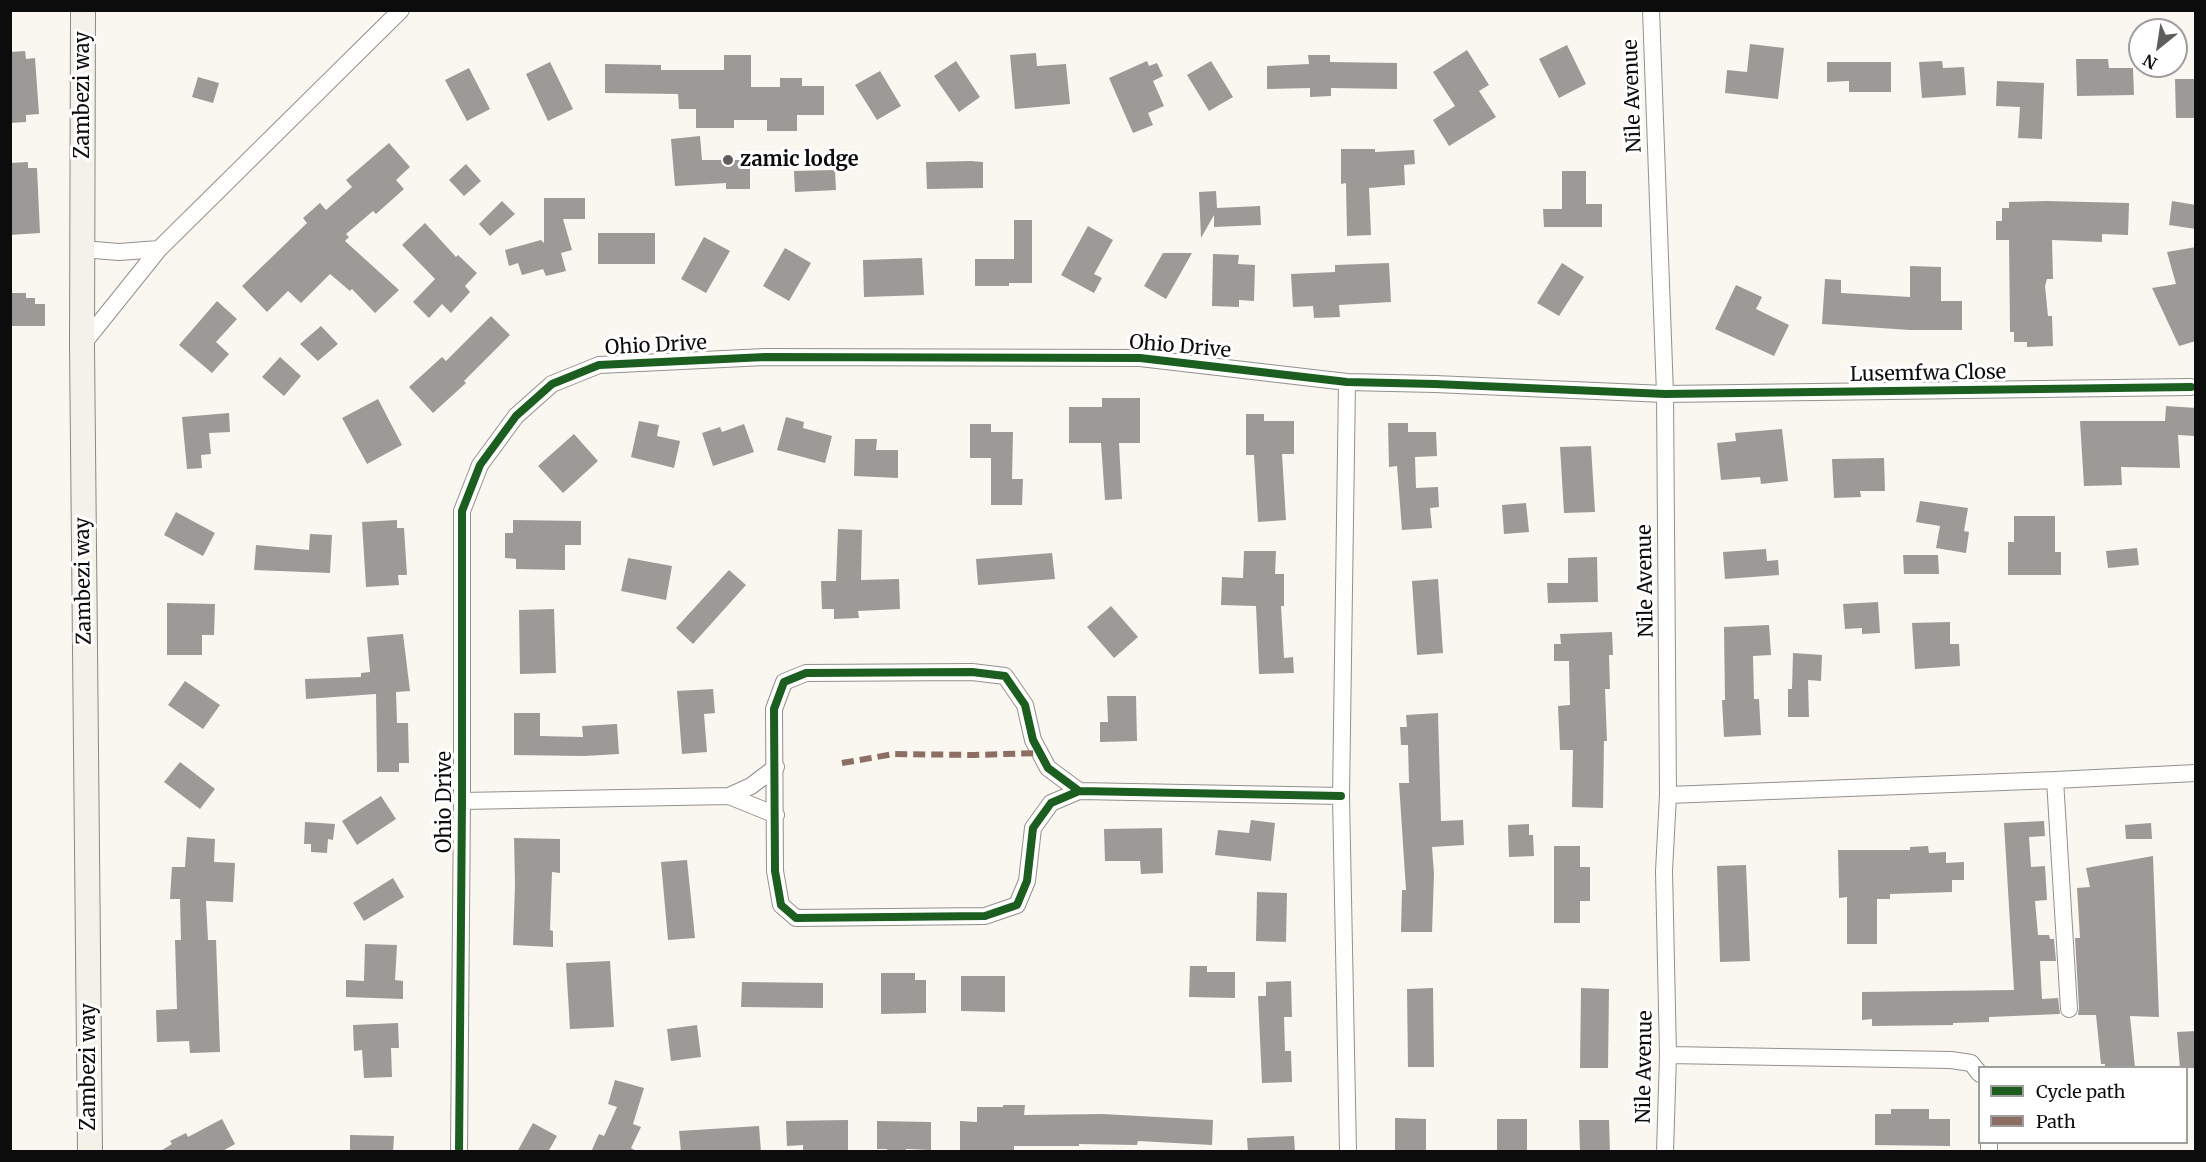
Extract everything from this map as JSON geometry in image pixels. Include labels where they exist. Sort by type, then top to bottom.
[{"type":"main road","name":"Zambezi way","points":[[83,10],[82,345],[90,1152]]},
{"type":"street","points":[[82,345],[159,249],[401,10]]},
{"type":"street","name":"Nile Avenue","points":[[1651,10],[1665,394],[1668,795],[1664,871],[1668,1055],[1665,1152]]},
{"type":"street","points":[[82,249],[119,252],[159,249]]},
{"type":"street","name":"Ohio Drive","points":[[459,1152],[462,511],[480,465],[516,416],[552,384],[599,365],[765,357],[1140,358],[1347,382],[1665,394]]},
{"type":"street","points":[[1347,382],[1341,795],[1348,1152]]},
{"type":"street","name":"Lusemfwa Close","points":[[1665,394],[2191,387]]},
{"type":"street","points":[[1079,791],[1047,768],[1033,740],[1025,705],[1005,676],[972,672],[806,673],[784,682],[774,709],[775,871],[781,905],[796,918],[985,916],[1017,905],[1027,881],[1033,828],[1051,803],[1079,791],[1341,795]]},
{"type":"street","points":[[729,796],[751,786],[776,766]]},
{"type":"street","points":[[1668,795],[2196,773]]},
{"type":"street","points":[[2055,780],[2069,1009]]},
{"type":"street","points":[[462,801],[729,796],[776,815]]},
{"type":"street","points":[[1668,1055],[1951,1060],[1971,1063],[1978,1072]]},
{"type":"building","points":[[1750,44],[1784,48],[1778,99],[1725,93],[1727,70],[1747,72]]},
{"type":"building","points":[[1567,45],[1586,84],[1559,98],[1539,59]]},
{"type":"building","points":[[1467,50],[1489,85],[1479,91],[1496,117],[1449,146],[1433,120],[1455,106],[1433,72]]},
{"type":"building","points":[[25,51],[26,59],[35,58],[39,114],[26,115],[26,122],[10,123],[10,52]]},
{"type":"building","points":[[1036,53],[1037,66],[1066,64],[1070,104],[1015,109],[1010,55]]},
{"type":"building","points":[[724,55],[751,55],[751,87],[780,87],[780,78],[802,78],[802,86],[824,86],[824,115],[797,115],[797,131],[767,131],[767,120],[734,120],[734,128],[696,128],[696,109],[679,109],[678,94],[605,93],[605,64],[661,65],[661,70],[724,70]]},
{"type":"building","points":[[1308,55],[1330,55],[1330,62],[1397,63],[1397,89],[1331,88],[1331,96],[1310,97],[1310,88],[1267,89],[1267,66],[1309,64]]},
{"type":"building","points":[[2076,59],[2108,59],[2109,68],[2128,68],[2128,78],[2133,78],[2134,95],[2077,96]]},
{"type":"building","points":[[956,61],[980,97],[959,112],[934,76]]},
{"type":"building","points":[[1147,61],[1149,66],[1157,63],[1163,76],[1153,81],[1164,106],[1148,113],[1153,125],[1133,133],[1109,78]]},
{"type":"building","points":[[1211,61],[1233,97],[1209,111],[1187,75]]},
{"type":"building","points":[[1942,61],[1943,68],[1964,67],[1966,95],[1922,98],[1919,62]]},
{"type":"building","points":[[550,62],[573,109],[548,121],[526,74]]},
{"type":"building","points":[[1827,62],[1891,62],[1891,92],[1849,92],[1849,81],[1827,82]]},
{"type":"building","points":[[469,68],[490,109],[467,121],[445,80]]},
{"type":"building","points":[[880,71],[901,106],[877,120],[855,85]]},
{"type":"building","points":[[198,77],[219,83],[213,103],[192,97]]},
{"type":"building","points":[[2175,79],[2196,79],[2196,118],[2176,118]]},
{"type":"building","points":[[1997,81],[2044,83],[2042,139],[2018,138],[2020,107],[1996,106]]},
{"type":"building","points":[[700,136],[702,160],[750,160],[750,189],[726,189],[726,183],[675,186],[671,139]]},
{"type":"building","points":[[389,143],[410,167],[396,180],[404,189],[376,214],[373,211],[346,234],[349,237],[345,241],[399,290],[375,313],[352,289],[350,291],[330,274],[301,303],[288,291],[267,312],[242,286],[307,223],[303,218],[320,203],[326,210],[352,187],[346,180]]},
{"type":"building","points":[[1341,149],[1375,149],[1375,152],[1414,150],[1415,164],[1404,165],[1405,185],[1369,188],[1371,235],[1347,236],[1346,183],[1341,184]]},
{"type":"building","points":[[28,162],[28,168],[37,168],[40,233],[10,235],[10,163]]},
{"type":"building","points":[[926,162],[983,162],[983,188],[927,189]]},
{"type":"building","points":[[466,164],[481,181],[464,196],[449,180]]},
{"type":"building","points":[[835,170],[836,190],[795,192],[794,171]]},
{"type":"building","points":[[1562,171],[1586,171],[1586,204],[1602,204],[1602,227],[1544,227],[1543,209],[1562,209]]},
{"type":"building","points":[[1216,191],[1217,208],[1260,206],[1261,225],[1214,227],[1214,215],[1201,238],[1199,192]]},
{"type":"building","points":[[544,198],[585,198],[585,219],[563,219],[572,250],[561,253],[566,271],[546,276],[543,269],[522,275],[518,263],[509,266],[505,250],[541,240],[544,243]]},
{"type":"building","points":[[502,201],[515,214],[490,236],[479,224]]},
{"type":"building","points":[[2172,201],[2196,205],[2196,229],[2169,225]]},
{"type":"building","points":[[2009,202],[2129,203],[2128,235],[2102,234],[2102,242],[2052,240],[2053,279],[2047,279],[2045,286],[2048,316],[2052,316],[2053,346],[2027,347],[2027,342],[2014,342],[2014,332],[2010,332],[2009,240],[1996,240],[1996,221],[2002,221],[2002,208],[2009,208]]},
{"type":"building","points":[[1014,220],[1032,220],[1032,283],[975,286],[975,259],[1014,259]]},
{"type":"building","points":[[425,223],[456,257],[458,255],[477,273],[465,286],[470,292],[451,313],[442,304],[429,318],[413,302],[435,279],[402,245]]},
{"type":"building","points":[[1088,226],[1113,240],[1094,274],[1102,278],[1094,293],[1061,275]]},
{"type":"building","points":[[598,233],[655,233],[655,264],[598,264]]},
{"type":"building","points":[[704,237],[730,251],[706,293],[681,279]]},
{"type":"building","points":[[2196,247],[2196,341],[2179,346],[2152,288],[2176,284],[2167,252]]},
{"type":"building","points":[[785,248],[811,263],[789,301],[763,286]]},
{"type":"building","points":[[1163,253],[1192,253],[1166,299],[1144,286]]},
{"type":"building","points":[[1213,254],[1239,255],[1238,264],[1255,265],[1254,301],[1239,300],[1239,307],[1212,306]]},
{"type":"building","points":[[922,258],[924,295],[864,297],[863,260]]},
{"type":"building","points":[[1389,263],[1391,302],[1339,305],[1340,317],[1314,318],[1313,306],[1293,307],[1291,274],[1335,272],[1335,265]]},
{"type":"building","points":[[1562,263],[1584,277],[1559,316],[1537,303]]},
{"type":"building","points":[[1910,266],[1941,267],[1941,301],[1962,301],[1962,330],[1910,330],[1822,324],[1825,279],[1841,280],[1841,293],[1910,297]]},
{"type":"building","points":[[1736,285],[1762,297],[1756,309],[1789,325],[1774,356],[1715,329]]},
{"type":"building","points":[[10,293],[26,293],[26,298],[35,298],[35,304],[45,304],[45,326],[10,326]]},
{"type":"building","points":[[217,301],[237,319],[216,342],[229,354],[212,373],[179,345]]},
{"type":"building","points":[[491,316],[510,335],[464,381],[466,383],[433,413],[409,387],[442,357],[446,361]]},
{"type":"building","points":[[321,326],[338,344],[318,361],[300,344]]},
{"type":"building","points":[[280,357],[301,376],[284,396],[262,377]]},
{"type":"building","points":[[1102,398],[1140,398],[1140,443],[1119,443],[1122,499],[1105,500],[1101,443],[1069,443],[1069,407],[1102,407]]},
{"type":"building","points":[[378,399],[402,445],[367,464],[342,418]]},
{"type":"building","points":[[2166,406],[2196,408],[2196,436],[2178,435],[2180,468],[2121,467],[2122,485],[2084,486],[2080,421],[2165,421]]},
{"type":"building","points":[[229,413],[230,432],[209,433],[211,454],[201,455],[202,468],[187,469],[182,417]]},
{"type":"building","points":[[1246,414],[1264,414],[1264,421],[1294,421],[1294,454],[1282,454],[1286,520],[1258,522],[1254,455],[1246,455]]},
{"type":"building","points":[[786,417],[804,422],[803,428],[832,436],[825,463],[777,450]]},
{"type":"building","points":[[639,421],[659,425],[657,436],[680,441],[674,468],[631,457]]},
{"type":"building","points":[[1388,423],[1408,423],[1408,432],[1436,432],[1437,456],[1415,457],[1416,488],[1438,487],[1439,507],[1430,508],[1432,528],[1402,530],[1397,466],[1389,467]]},
{"type":"building","points":[[744,424],[754,452],[713,466],[702,433],[720,427],[722,432]]},
{"type":"building","points":[[970,424],[991,424],[991,432],[1013,432],[1012,479],[1023,479],[1022,505],[991,505],[991,458],[970,458]]},
{"type":"building","points":[[1782,429],[1788,481],[1761,484],[1760,477],[1721,480],[1717,443],[1736,441],[1735,433]]},
{"type":"building","points":[[574,434],[598,461],[563,493],[538,466]]},
{"type":"building","points":[[855,439],[877,439],[876,450],[898,450],[898,478],[854,476]]},
{"type":"building","points":[[1591,446],[1595,512],[1564,513],[1560,447]]},
{"type":"building","points":[[1884,458],[1885,491],[1860,491],[1861,497],[1834,498],[1832,459]]},
{"type":"building","points":[[1920,501],[1968,508],[1964,531],[1969,532],[1966,553],[1936,548],[1940,526],[1916,522]]},
{"type":"building","points":[[1526,503],[1529,532],[1504,534],[1502,505]]},
{"type":"building","points":[[176,512],[215,533],[203,556],[164,535]]},
{"type":"building","points":[[2014,516],[2055,516],[2055,552],[2061,552],[2061,575],[2008,575],[2008,542],[2014,542]]},
{"type":"building","points":[[397,520],[397,528],[404,528],[407,575],[398,575],[399,585],[366,587],[362,522]]},
{"type":"building","points":[[513,520],[581,521],[581,545],[565,545],[565,570],[516,569],[516,559],[505,558],[505,533],[513,533]]},
{"type":"building","points":[[838,529],[862,530],[861,580],[899,579],[900,609],[858,611],[859,618],[834,619],[834,609],[822,609],[821,581],[836,581]]},
{"type":"building","points":[[310,534],[332,535],[330,573],[254,570],[256,545],[309,550]]},
{"type":"building","points":[[2137,548],[2139,565],[2108,568],[2106,551]]},
{"type":"building","points":[[1766,549],[1767,561],[1778,560],[1779,575],[1725,579],[1723,552]]},
{"type":"building","points":[[1244,551],[1276,551],[1275,574],[1284,574],[1284,606],[1281,606],[1284,658],[1293,657],[1294,673],[1259,674],[1256,606],[1221,605],[1222,577],[1243,578]]},
{"type":"building","points":[[1052,553],[1055,579],[978,585],[976,559]]},
{"type":"building","points":[[1903,555],[1938,555],[1939,574],[1904,574]]},
{"type":"building","points":[[1597,557],[1598,602],[1548,603],[1547,583],[1568,583],[1568,558]]},
{"type":"building","points":[[628,558],[672,566],[666,600],[621,591]]},
{"type":"building","points":[[729,570],[746,585],[693,644],[676,628]]},
{"type":"building","points":[[1438,579],[1443,653],[1417,655],[1412,581]]},
{"type":"building","points":[[1878,602],[1880,633],[1862,634],[1862,628],[1845,629],[1843,604]]},
{"type":"building","points":[[167,603],[215,604],[214,635],[202,635],[202,655],[167,655]]},
{"type":"building","points":[[1111,606],[1138,637],[1114,658],[1087,627]]},
{"type":"building","points":[[554,609],[556,673],[520,674],[519,610]]},
{"type":"building","points":[[1950,622],[1950,644],[1959,644],[1960,666],[1915,669],[1912,623]]},
{"type":"building","points":[[1769,625],[1771,655],[1753,656],[1754,699],[1759,699],[1761,735],[1724,737],[1722,700],[1725,700],[1724,627]]},
{"type":"building","points":[[1612,632],[1613,655],[1609,655],[1610,689],[1605,689],[1607,741],[1604,741],[1603,808],[1572,807],[1573,750],[1560,750],[1558,706],[1570,705],[1569,661],[1554,661],[1554,644],[1561,644],[1560,634]]},
{"type":"building","points":[[403,634],[410,691],[396,692],[397,723],[408,723],[409,763],[399,763],[399,772],[377,772],[376,694],[306,699],[305,679],[361,677],[361,673],[370,672],[367,637]]},
{"type":"building","points":[[1793,653],[1822,655],[1821,681],[1808,680],[1809,717],[1788,717],[1788,689],[1792,689]]},
{"type":"building","points":[[185,681],[220,705],[203,729],[168,705]]},
{"type":"building","points":[[713,689],[715,713],[704,714],[707,752],[682,754],[677,691]]},
{"type":"building","points":[[1107,696],[1136,696],[1137,741],[1100,742],[1100,722],[1108,722]]},
{"type":"building","points":[[514,713],[540,713],[540,736],[583,737],[582,726],[617,724],[619,754],[514,755]]},
{"type":"building","points":[[1438,713],[1441,821],[1463,820],[1464,845],[1432,847],[1434,874],[1432,932],[1401,932],[1402,890],[1406,890],[1399,783],[1409,783],[1408,745],[1401,745],[1400,727],[1407,727],[1406,715]]},
{"type":"building","points":[[180,762],[215,789],[200,809],[164,782]]},
{"type":"building","points":[[381,796],[396,819],[357,845],[342,821]]},
{"type":"building","points":[[1251,820],[1275,823],[1271,861],[1215,855],[1218,830],[1249,833]]},
{"type":"building","points":[[2044,821],[2045,836],[2029,837],[2031,867],[2045,866],[2047,900],[2035,901],[2038,935],[2049,935],[2050,939],[2054,939],[2056,961],[2040,961],[2042,999],[2058,998],[2060,1014],[1989,1017],[1989,1022],[1953,1023],[1953,1025],[1872,1026],[1872,1019],[1862,1020],[1862,992],[2014,990],[2004,823]]},
{"type":"building","points":[[305,822],[335,824],[333,840],[328,839],[327,853],[311,852],[311,844],[304,844]]},
{"type":"building","points":[[2151,823],[2152,839],[2126,839],[2125,825]]},
{"type":"building","points":[[1529,824],[1529,835],[1533,835],[1534,856],[1509,857],[1508,825]]},
{"type":"building","points":[[1162,828],[1163,873],[1141,874],[1140,861],[1105,861],[1104,829]]},
{"type":"building","points":[[187,837],[215,839],[214,862],[235,863],[233,902],[206,901],[208,940],[216,940],[220,1052],[190,1053],[189,1041],[157,1042],[156,1010],[177,1009],[175,940],[181,940],[180,899],[170,899],[172,867],[185,867]]},
{"type":"building","points":[[514,838],[560,839],[560,873],[552,872],[550,930],[553,931],[553,947],[513,945]]},
{"type":"building","points":[[1554,846],[1580,846],[1580,867],[1590,867],[1590,901],[1580,901],[1580,923],[1554,923]]},
{"type":"building","points":[[1928,846],[1929,853],[1946,852],[1946,863],[1964,862],[1964,880],[1952,880],[1952,892],[1890,894],[1890,899],[1877,899],[1877,944],[1847,944],[1847,897],[1839,898],[1838,850],[1910,850],[1910,847]]},
{"type":"building","points":[[2153,856],[2159,1017],[2130,1016],[2135,1066],[2101,1064],[2096,1015],[2078,1015],[2075,938],[2080,938],[2077,888],[2090,887],[2086,868]]},
{"type":"building","points":[[687,860],[695,938],[668,940],[661,862]]},
{"type":"building","points":[[1746,865],[1750,961],[1720,962],[1717,866]]},
{"type":"building","points":[[393,878],[404,897],[364,921],[353,903]]},
{"type":"building","points":[[1257,892],[1287,893],[1286,942],[1256,941]]},
{"type":"building","points":[[365,944],[397,945],[395,980],[403,981],[403,999],[346,997],[346,980],[364,981]]},
{"type":"building","points":[[610,961],[614,1027],[570,1029],[566,963]]},
{"type":"building","points":[[1190,966],[1207,966],[1207,972],[1235,972],[1235,998],[1189,997]]},
{"type":"building","points":[[881,973],[915,973],[915,980],[926,980],[926,1013],[881,1014]]},
{"type":"building","points":[[961,976],[1005,976],[1005,1012],[961,1011]]},
{"type":"building","points":[[1291,981],[1292,1017],[1284,1017],[1285,1051],[1291,1051],[1292,1082],[1262,1083],[1258,996],[1266,996],[1266,982]]},
{"type":"building","points":[[742,982],[823,983],[823,1008],[741,1007]]},
{"type":"building","points":[[1433,988],[1434,1067],[1408,1067],[1407,989]]},
{"type":"building","points":[[1581,988],[1609,989],[1608,1068],[1580,1068]]},
{"type":"building","points":[[398,1023],[399,1048],[391,1048],[392,1077],[364,1078],[362,1050],[354,1051],[353,1025]]},
{"type":"building","points":[[697,1025],[701,1057],[671,1061],[667,1029]]},
{"type":"building","points":[[2196,1031],[2196,1068],[2180,1066],[2177,1032]]},
{"type":"building","points":[[615,1080],[644,1088],[633,1124],[641,1127],[631,1148],[638,1152],[591,1152],[599,1134],[604,1136],[617,1107],[608,1104]]},
{"type":"building","points":[[1003,1105],[1025,1105],[1024,1115],[1102,1114],[1213,1120],[1212,1145],[1138,1141],[1137,1145],[1014,1146],[1014,1150],[960,1152],[960,1121],[977,1122],[977,1107],[1003,1107]]},
{"type":"building","points":[[1891,1109],[1929,1109],[1929,1119],[1950,1119],[1950,1146],[1875,1145],[1875,1114],[1891,1114]]},
{"type":"building","points":[[1395,1118],[1426,1119],[1426,1152],[1395,1152]]},
{"type":"building","points":[[222,1119],[235,1144],[221,1152],[159,1152],[172,1144],[170,1141],[186,1133],[188,1137]]},
{"type":"building","points":[[1497,1119],[1527,1119],[1527,1152],[1497,1152]]},
{"type":"building","points":[[848,1120],[848,1150],[803,1152],[803,1145],[787,1146],[786,1121]]},
{"type":"building","points":[[1579,1120],[1609,1120],[1610,1152],[1580,1152]]},
{"type":"building","points":[[877,1121],[931,1122],[931,1150],[906,1149],[906,1152],[887,1152],[887,1149],[877,1149]]},
{"type":"building","points":[[533,1123],[557,1136],[548,1152],[517,1152]]},
{"type":"building","points":[[759,1126],[761,1152],[681,1152],[679,1131]]},
{"type":"building","points":[[350,1135],[394,1136],[393,1152],[350,1152]]},
{"type":"building","points":[[1294,1136],[1295,1152],[1248,1152],[1247,1138]]},
{"type":"marked path","points":[[842,763],[894,754],[1040,753]]},
{"type":"cycle path","points":[[459,1152],[462,511],[480,465],[516,416],[552,384],[599,365],[765,357],[1140,358],[1347,382],[1665,394],[2191,387]]},
{"type":"cycle path","points":[[1079,791],[1048,768],[1033,740],[1025,705],[1005,676],[972,672],[806,673],[784,682],[774,709],[775,871],[781,905],[796,918],[985,916],[1017,905],[1027,881],[1033,828],[1051,803],[1079,791],[1341,796]]},
{"type":"place","name":"zamic lodge","points":[[728,160]]}]
